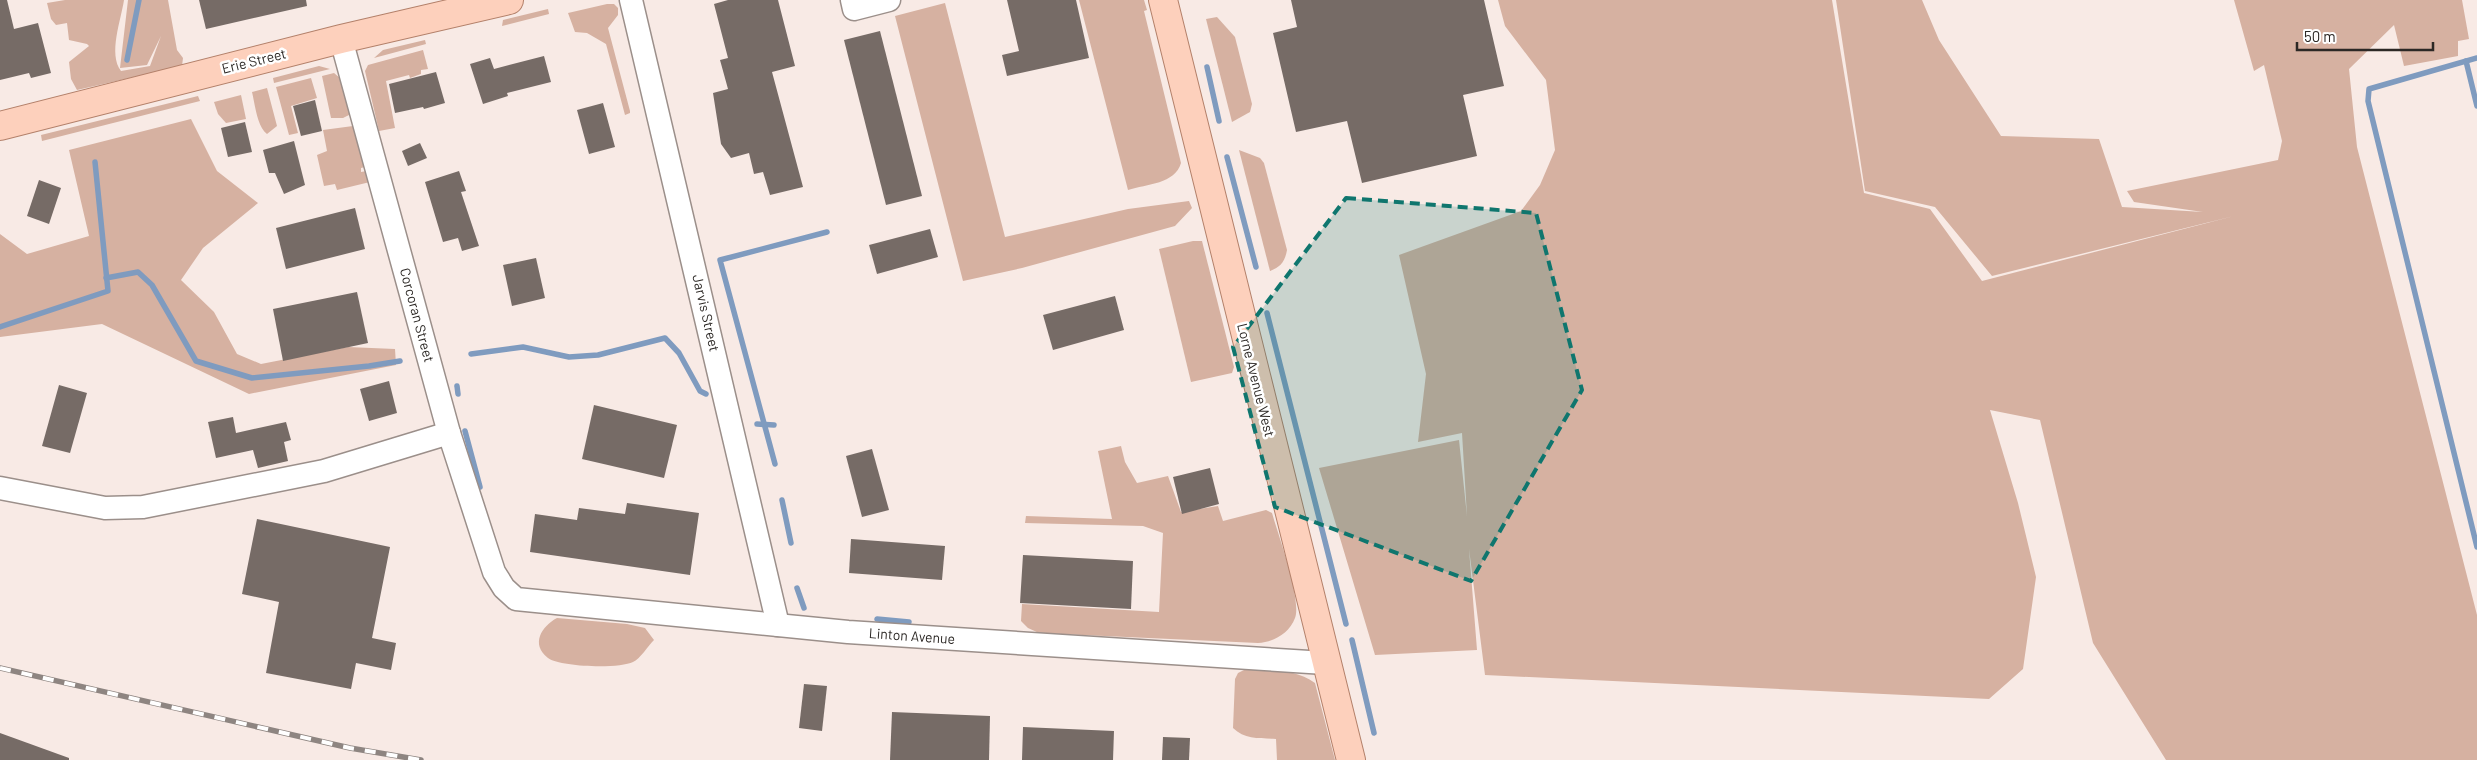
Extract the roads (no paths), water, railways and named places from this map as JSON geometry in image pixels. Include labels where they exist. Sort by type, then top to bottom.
[{"type":"main road","name":"Erie Street","points":[[0,126],[341,38],[509,0]]},
{"type":"main road","name":"Lorne Avenue West","points":[[1163,0],[1325,663],[1351,760]]},
{"type":"street","name":"Jarvis Street","points":[[631,0],[778,626]]},
{"type":"street","points":[[852,0],[854,9],[890,0]]},
{"type":"street","name":"Corcoran Street","points":[[341,38],[449,433],[494,572],[504,588]]},
{"type":"street","points":[[0,488],[105,508],[143,507],[324,471],[449,433]]},
{"type":"street","name":"Linton Avenue","points":[[504,588],[516,599],[778,626],[1325,663]]},
{"type":"waterway","points":[[127,60],[139,0]]},
{"type":"waterway","points":[[2477,58],[2369,89],[2368,101],[2477,547]]},
{"type":"waterway","points":[[2466,61],[2477,106]]},
{"type":"waterway","points":[[1207,67],[1219,121]]},
{"type":"waterway","points":[[1227,157],[1256,267]]},
{"type":"waterway","points":[[0,327],[108,291],[95,162]]},
{"type":"waterway","points":[[775,464],[720,260],[827,232]]},
{"type":"waterway","points":[[106,278],[138,272],[152,285],[196,361],[252,378],[400,361]]},
{"type":"waterway","points":[[1267,313],[1346,624]]},
{"type":"waterway","points":[[471,354],[523,347],[569,357],[598,355],[665,338],[679,353],[700,391],[706,394]]},
{"type":"waterway","points":[[457,386],[458,394]]},
{"type":"waterway","points":[[757,424],[774,425]]},
{"type":"waterway","points":[[465,431],[480,487]]},
{"type":"waterway","points":[[782,500],[791,543]]},
{"type":"waterway","points":[[797,588],[804,608]]},
{"type":"waterway","points":[[877,619],[909,622]]},
{"type":"waterway","points":[[1352,640],[1374,733]]},
{"type":"railway","points":[[0,668],[350,748],[421,760]]}]
